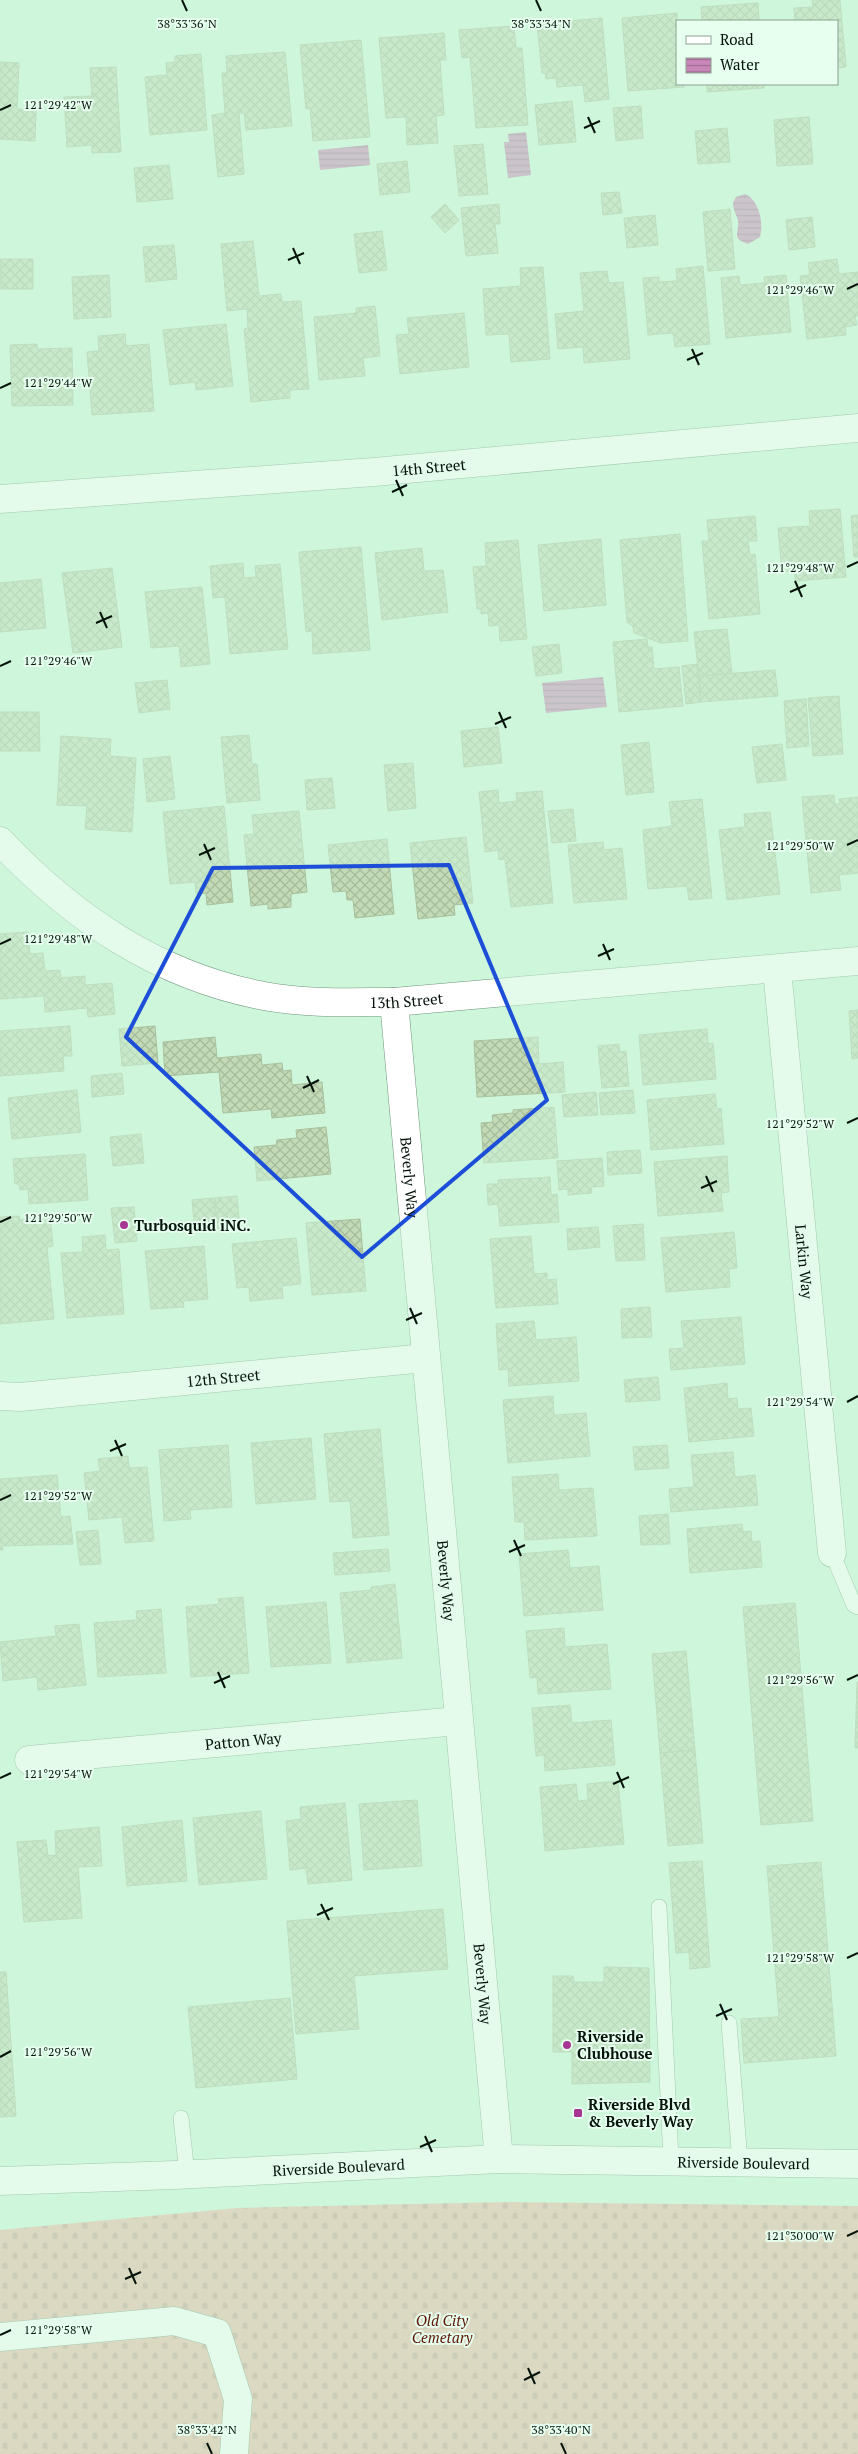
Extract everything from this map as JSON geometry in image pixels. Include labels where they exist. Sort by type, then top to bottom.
[{"type":"street","name":"14th Street","points":[[0,499],[374,472],[858,428]]},
{"type":"street","name":"13th Street","points":[[0,841],[26,869],[86,918],[142,955],[203,982],[266,997],[327,1002],[394,1002],[858,961]]},
{"type":"street","name":"Larkin Way","points":[[777,969],[832,1553]]},
{"type":"street","name":"Beverly Way","points":[[394,1002],[499,2159]]},
{"type":"street","name":"12th Street","points":[[10,1396],[425,1358]]},
{"type":"street","name":"Patton Way","points":[[29,1760],[458,1721]]},
{"type":"street","name":"Riverside Boulevard","points":[[0,2181],[499,2159],[858,2164]]},
{"type":"street","points":[[0,2337],[174,2321],[217,2333],[238,2399],[234,2454]]},
{"type":"lane","points":[[832,1553],[854,1605],[858,1607]]},
{"type":"lane","points":[[659,1906],[672,2160]]},
{"type":"lane","points":[[730,2023],[740,2162]]},
{"type":"lane","points":[[181,2118],[187,2174]]},
{"type":"highlighted area","points":[[449,865],[547,1100],[362,1257],[126,1037],[213,868]]},
{"type":"green space","name":"Old City Cemetary","points":[[505,2202],[858,2206],[858,2454],[0,2454],[0,2230],[237,2208]]},
{"type":"water","points":[[526,132],[531,175],[508,178],[504,142],[509,142],[508,134]]},
{"type":"water","points":[[368,145],[370,165],[320,170],[318,150]]},
{"type":"water","points":[[745,194],[754,201],[761,219],[760,237],[748,244],[742,242],[737,237],[738,220],[733,203],[736,197]]},
{"type":"water","points":[[603,677],[607,707],[546,713],[542,683]]},
{"type":"building","points":[[812,0],[840,0],[846,67],[838,68],[838,20],[795,20],[794,8],[813,7]]},
{"type":"building","points":[[758,3],[759,20],[702,20],[701,7]]},
{"type":"building","points":[[677,13],[676,85],[684,85],[684,87],[628,91],[622,18]]},
{"type":"building","points":[[602,18],[609,99],[585,102],[583,85],[557,87],[556,78],[546,79],[545,73],[542,73],[537,24]]},
{"type":"building","points":[[514,26],[516,48],[522,48],[528,125],[476,128],[470,57],[462,58],[459,30]]},
{"type":"building","points":[[444,33],[446,60],[440,60],[444,115],[436,116],[438,143],[407,145],[406,117],[386,118],[379,38]]},
{"type":"building","points":[[361,40],[370,137],[313,141],[310,108],[306,109],[300,45]]},
{"type":"building","points":[[285,52],[292,126],[246,130],[244,113],[239,113],[244,174],[218,177],[212,115],[225,113],[222,73],[227,73],[226,56]]},
{"type":"building","points":[[201,54],[207,130],[150,135],[145,77],[167,75],[166,63],[175,62],[175,56]]},
{"type":"building","points":[[0,62],[19,63],[17,109],[36,110],[35,141],[0,139]]},
{"type":"building","points":[[116,67],[121,152],[92,153],[92,145],[67,147],[64,97],[92,96],[90,68]]},
{"type":"building","points":[[707,85],[764,85],[764,88],[707,92]]},
{"type":"building","points":[[572,101],[576,142],[539,145],[535,105]]},
{"type":"building","points":[[641,106],[643,138],[616,141],[613,108]]},
{"type":"building","points":[[809,117],[813,164],[777,166],[774,120]]},
{"type":"building","points":[[727,128],[730,162],[698,164],[695,131]]},
{"type":"building","points":[[483,144],[488,194],[459,196],[454,146]]},
{"type":"building","points":[[407,161],[410,192],[380,195],[377,164]]},
{"type":"building","points":[[169,165],[173,199],[137,202],[134,168]]},
{"type":"building","points":[[619,192],[622,213],[603,215],[601,193]]},
{"type":"building","points":[[445,204],[459,220],[445,233],[431,217]]},
{"type":"building","points":[[499,204],[500,224],[495,224],[498,253],[466,256],[461,208]]},
{"type":"building","points":[[730,209],[735,269],[708,271],[703,212]]},
{"type":"building","points":[[655,215],[658,245],[627,248],[624,218]]},
{"type":"building","points":[[812,217],[815,247],[789,250],[786,220]]},
{"type":"building","points":[[382,231],[387,270],[359,273],[354,234]]},
{"type":"building","points":[[253,241],[259,296],[281,294],[282,302],[301,301],[309,389],[290,390],[290,398],[251,402],[244,329],[248,328],[247,309],[227,311],[221,244]]},
{"type":"building","points":[[174,245],[177,279],[146,282],[143,247]]},
{"type":"building","points":[[0,259],[33,259],[33,289],[1,289]]},
{"type":"building","points":[[837,259],[839,274],[858,272],[858,316],[855,316],[857,325],[845,327],[846,335],[807,339],[800,276],[810,275],[808,263]]},
{"type":"building","points":[[703,266],[710,344],[675,347],[673,333],[648,335],[643,278],[659,277],[659,282],[677,281],[676,269]]},
{"type":"building","points":[[543,267],[550,359],[511,362],[509,334],[486,335],[483,289],[521,286],[520,268]]},
{"type":"building","points":[[607,271],[609,283],[623,282],[630,359],[584,363],[583,347],[558,349],[555,314],[584,311],[580,273]]},
{"type":"building","points":[[109,275],[111,317],[74,319],[72,277]]},
{"type":"building","points":[[786,275],[791,332],[726,338],[721,278],[739,276],[740,285],[765,283],[764,277]]},
{"type":"building","points":[[375,306],[380,356],[363,358],[365,376],[319,380],[314,317],[356,313],[356,308]]},
{"type":"building","points":[[464,313],[469,367],[400,374],[396,335],[409,334],[407,318]]},
{"type":"building","points":[[226,324],[233,386],[196,390],[195,382],[170,385],[163,330]]},
{"type":"building","points":[[125,334],[126,346],[149,344],[154,411],[92,415],[87,352],[99,351],[98,336]]},
{"type":"building","points":[[37,344],[37,349],[72,348],[73,405],[12,406],[10,345]]},
{"type":"building","points":[[840,509],[846,577],[795,581],[795,571],[782,572],[778,528],[810,526],[809,511]]},
{"type":"building","points":[[858,515],[858,557],[854,557],[851,516]]},
{"type":"building","points":[[755,516],[757,541],[748,541],[750,555],[755,554],[760,614],[709,619],[702,541],[709,541],[707,520]]},
{"type":"building","points":[[680,534],[688,641],[661,643],[634,633],[633,627],[627,622],[620,540]]},
{"type":"building","points":[[601,539],[606,605],[544,611],[538,545]]},
{"type":"building","points":[[518,540],[527,639],[500,641],[499,625],[489,626],[488,613],[481,614],[481,609],[477,609],[473,567],[486,566],[485,543]]},
{"type":"building","points":[[361,547],[370,650],[313,654],[312,631],[306,632],[299,552]]},
{"type":"building","points":[[422,548],[424,571],[443,570],[448,612],[382,620],[375,553]]},
{"type":"building","points":[[243,563],[244,578],[256,577],[255,566],[280,564],[288,649],[230,654],[225,597],[213,598],[210,566]]},
{"type":"building","points":[[112,568],[122,647],[73,653],[62,573]]},
{"type":"building","points":[[41,579],[46,628],[0,632],[0,583]]},
{"type":"building","points":[[202,587],[210,664],[181,667],[179,646],[151,648],[145,592]]},
{"type":"building","points":[[727,629],[732,674],[699,676],[694,632]]},
{"type":"building","points":[[647,639],[648,647],[652,647],[654,669],[679,667],[683,706],[619,712],[613,642]]},
{"type":"building","points":[[559,644],[562,673],[536,676],[532,647]]},
{"type":"building","points":[[697,664],[701,702],[686,704],[682,666]]},
{"type":"building","points":[[775,670],[778,696],[701,702],[699,676]]},
{"type":"building","points":[[167,680],[170,709],[139,713],[135,683]]},
{"type":"building","points":[[839,696],[843,754],[813,756],[808,698]]},
{"type":"building","points":[[806,699],[809,746],[787,748],[784,701]]},
{"type":"building","points":[[0,712],[39,712],[40,751],[0,751]]},
{"type":"building","points":[[498,727],[502,763],[464,767],[461,731]]},
{"type":"building","points":[[249,735],[252,764],[257,764],[260,800],[227,803],[221,737]]},
{"type":"building","points":[[61,736],[111,739],[110,756],[136,758],[132,832],[85,829],[87,806],[57,805]]},
{"type":"building","points":[[649,742],[654,792],[626,795],[621,745]]},
{"type":"building","points":[[782,744],[786,780],[757,783],[752,747]]},
{"type":"building","points":[[170,756],[175,799],[147,802],[143,759]]},
{"type":"building","points":[[413,763],[416,808],[388,811],[384,765]]},
{"type":"building","points":[[332,778],[335,808],[307,810],[305,780]]},
{"type":"building","points":[[498,790],[499,803],[517,801],[516,793],[542,791],[553,903],[511,907],[505,859],[499,860],[498,850],[485,852],[479,792]]},
{"type":"building","points":[[834,795],[835,804],[840,804],[839,799],[858,797],[858,873],[839,875],[841,890],[811,893],[802,797]]},
{"type":"building","points":[[702,799],[712,898],[689,900],[687,886],[648,889],[643,830],[672,826],[669,802]]},
{"type":"building","points":[[224,806],[233,902],[207,905],[206,893],[196,894],[195,882],[170,884],[163,812]]},
{"type":"building","points":[[573,809],[576,841],[552,843],[548,811]]},
{"type":"building","points":[[299,811],[307,892],[291,894],[291,907],[268,909],[268,904],[251,906],[244,835],[254,834],[252,815]]},
{"type":"building","points":[[770,812],[780,894],[727,900],[719,830],[745,827],[744,814]]},
{"type":"building","points":[[466,837],[473,903],[454,905],[455,915],[418,919],[410,843]]},
{"type":"building","points":[[387,839],[394,914],[355,918],[353,900],[347,900],[346,891],[333,892],[328,845]]},
{"type":"building","points":[[603,842],[604,850],[622,848],[627,899],[574,903],[568,845]]},
{"type":"building","points":[[28,932],[30,954],[43,953],[45,971],[60,970],[61,978],[85,976],[85,985],[112,983],[115,1014],[88,1017],[87,1008],[45,1012],[44,996],[0,999],[0,934]]},
{"type":"building","points":[[858,1010],[858,1058],[852,1059],[849,1011]]},
{"type":"building","points":[[70,1026],[72,1056],[63,1056],[64,1071],[0,1076],[0,1031]]},
{"type":"building","points":[[155,1026],[158,1063],[122,1066],[119,1029]]},
{"type":"building","points":[[707,1029],[708,1044],[713,1043],[716,1079],[643,1085],[639,1035]]},
{"type":"building","points":[[215,1037],[217,1058],[261,1054],[262,1065],[282,1063],[283,1071],[291,1070],[292,1085],[322,1082],[325,1113],[272,1118],[271,1109],[223,1113],[219,1072],[165,1076],[163,1042]]},
{"type":"building","points":[[538,1037],[539,1064],[563,1062],[565,1092],[477,1097],[474,1041]]},
{"type":"building","points":[[619,1044],[620,1052],[626,1051],[629,1086],[602,1088],[598,1046]]},
{"type":"building","points":[[122,1073],[124,1094],[92,1097],[91,1076]]},
{"type":"building","points":[[77,1090],[81,1132],[12,1139],[8,1098]]},
{"type":"building","points":[[633,1090],[635,1113],[601,1115],[599,1093]]},
{"type":"building","points":[[596,1092],[598,1115],[564,1117],[562,1095]]},
{"type":"building","points":[[715,1094],[717,1109],[721,1108],[724,1144],[651,1150],[647,1100]]},
{"type":"building","points":[[554,1107],[558,1158],[484,1163],[481,1123],[493,1122],[492,1115],[513,1113],[513,1110]]},
{"type":"building","points":[[326,1127],[331,1174],[257,1181],[254,1147],[276,1145],[277,1140],[297,1138],[296,1130]]},
{"type":"building","points":[[141,1134],[144,1163],[113,1166],[110,1137]]},
{"type":"building","points":[[640,1150],[642,1173],[608,1175],[607,1152]]},
{"type":"building","points":[[85,1154],[88,1200],[29,1204],[28,1189],[20,1190],[19,1184],[15,1184],[13,1159]]},
{"type":"building","points":[[727,1156],[729,1192],[721,1193],[723,1211],[658,1216],[654,1162]]},
{"type":"building","points":[[602,1158],[604,1186],[591,1187],[592,1193],[568,1195],[568,1189],[559,1190],[557,1161]]},
{"type":"building","points":[[550,1177],[551,1195],[557,1194],[559,1222],[500,1226],[498,1204],[488,1205],[487,1184],[498,1184],[498,1180]]},
{"type":"building","points":[[237,1196],[240,1229],[217,1230],[215,1198]]},
{"type":"building","points":[[214,1198],[217,1230],[195,1232],[192,1200]]},
{"type":"building","name":"Turbosquid iNC.","points":[[134,1207],[137,1241],[115,1243],[111,1208]]},
{"type":"building","points":[[19,1216],[20,1220],[50,1217],[53,1246],[47,1247],[54,1319],[0,1324],[0,1217]]},
{"type":"building","points":[[360,1219],[366,1291],[312,1295],[306,1223]]},
{"type":"building","points":[[643,1224],[645,1260],[616,1261],[613,1226]]},
{"type":"building","points":[[598,1227],[600,1247],[568,1250],[567,1229]]},
{"type":"building","points":[[734,1232],[737,1268],[729,1269],[730,1287],[666,1292],[661,1238]]},
{"type":"building","points":[[105,1235],[106,1250],[119,1249],[124,1314],[67,1318],[61,1253],[83,1252],[82,1237]]},
{"type":"building","points":[[531,1236],[534,1274],[547,1273],[547,1280],[556,1279],[558,1304],[496,1308],[490,1239]]},
{"type":"building","points":[[296,1238],[301,1284],[282,1286],[283,1298],[250,1301],[249,1287],[237,1288],[232,1244]]},
{"type":"building","points":[[204,1246],[208,1299],[183,1301],[184,1307],[151,1309],[145,1251]]},
{"type":"building","points":[[650,1307],[652,1337],[622,1338],[621,1309]]},
{"type":"building","points":[[741,1317],[745,1364],[671,1370],[669,1349],[684,1348],[681,1321]]},
{"type":"building","points":[[534,1321],[536,1340],[576,1337],[579,1381],[509,1386],[508,1369],[499,1370],[496,1324]]},
{"type":"building","points":[[658,1377],[660,1400],[626,1402],[624,1380]]},
{"type":"building","points":[[727,1383],[728,1399],[737,1398],[738,1409],[751,1408],[754,1436],[689,1442],[684,1388]]},
{"type":"building","points":[[553,1396],[554,1415],[586,1413],[590,1456],[508,1463],[503,1400]]},
{"type":"building","points":[[380,1429],[389,1535],[353,1538],[350,1501],[330,1502],[324,1434]]},
{"type":"building","points":[[311,1438],[316,1499],[256,1504],[251,1443]]},
{"type":"building","points":[[228,1445],[232,1507],[190,1510],[191,1519],[164,1521],[159,1450]]},
{"type":"building","points":[[667,1445],[669,1468],[635,1470],[633,1447]]},
{"type":"building","points":[[733,1452],[735,1477],[755,1475],[758,1505],[671,1512],[669,1489],[694,1487],[691,1455]]},
{"type":"building","points":[[128,1456],[129,1468],[147,1467],[154,1541],[125,1543],[122,1517],[89,1520],[84,1473],[100,1471],[98,1459]]},
{"type":"building","points":[[558,1474],[559,1490],[593,1488],[597,1536],[525,1540],[524,1522],[515,1522],[512,1477]]},
{"type":"building","points":[[57,1475],[61,1517],[70,1516],[73,1544],[2,1546],[3,1550],[0,1550],[0,1479]]},
{"type":"building","points":[[668,1514],[670,1544],[641,1545],[639,1516]]},
{"type":"building","points":[[742,1524],[743,1532],[751,1531],[752,1542],[760,1541],[762,1567],[690,1573],[687,1529]]},
{"type":"building","points":[[98,1530],[101,1564],[80,1565],[76,1532]]},
{"type":"building","points":[[388,1549],[390,1571],[335,1575],[333,1553]]},
{"type":"building","points":[[568,1550],[570,1568],[599,1566],[603,1610],[524,1616],[519,1554]]},
{"type":"building","points":[[395,1584],[402,1658],[347,1663],[340,1593],[371,1590],[371,1587]]},
{"type":"building","points":[[243,1597],[249,1673],[191,1677],[186,1607],[219,1604],[218,1599]]},
{"type":"building","points":[[326,1602],[331,1663],[271,1667],[266,1607]]},
{"type":"building","points":[[795,1603],[813,1821],[761,1825],[743,1607]]},
{"type":"building","points":[[161,1609],[166,1673],[98,1677],[94,1623],[137,1620],[136,1611]]},
{"type":"building","points":[[79,1624],[86,1685],[38,1690],[37,1677],[3,1681],[0,1642],[56,1636],[55,1626]]},
{"type":"building","points":[[564,1628],[565,1647],[607,1644],[611,1689],[538,1694],[537,1677],[530,1678],[526,1631]]},
{"type":"building","points":[[686,1651],[695,1750],[660,1753],[652,1654]]},
{"type":"building","points":[[857,1682],[858,1748],[855,1748]]},
{"type":"building","points":[[570,1705],[572,1723],[611,1720],[615,1765],[545,1771],[544,1755],[536,1756],[532,1708]]},
{"type":"building","points":[[695,1750],[703,1843],[668,1846],[660,1753]]},
{"type":"building","points":[[618,1781],[624,1844],[545,1851],[540,1787],[576,1784],[578,1801],[588,1800],[587,1784]]},
{"type":"building","points":[[417,1800],[422,1866],[364,1870],[359,1804]]},
{"type":"building","points":[[345,1803],[352,1880],[308,1884],[306,1868],[290,1870],[286,1821],[301,1819],[300,1807]]},
{"type":"building","points":[[261,1811],[267,1879],[199,1885],[193,1818]]},
{"type":"building","points":[[182,1820],[187,1881],[127,1886],[122,1827]]},
{"type":"building","points":[[99,1827],[102,1866],[78,1867],[82,1918],[24,1922],[17,1842],[46,1840],[48,1856],[56,1855],[55,1831]]},
{"type":"building","points":[[702,1861],[710,1967],[690,1969],[689,1952],[676,1953],[669,1863]]},
{"type":"building","points":[[821,1862],[836,2056],[744,2063],[741,2019],[779,2017],[767,1866]]},
{"type":"building","points":[[443,1909],[448,1969],[354,1976],[359,2029],[296,2034],[287,1921]]},
{"type":"building","points":[[604,1967],[649,1968],[650,2082],[572,2084],[572,2052],[553,2052],[553,1976],[573,1976],[574,1982],[604,1982]]},
{"type":"building","points":[[0,1972],[6,1972],[16,2116],[0,2117]]},
{"type":"building","points":[[290,1998],[297,2079],[196,2088],[188,2007]]},
{"type":"place","name":"Turbosquid iNC.","points":[[124,1225]]},
{"type":"place","name":"Riverside Clubhouse","points":[[567,2045]]},
{"type":"place","name":"Riverside Blvd & Beverly Way","points":[[578,2113]]}]
